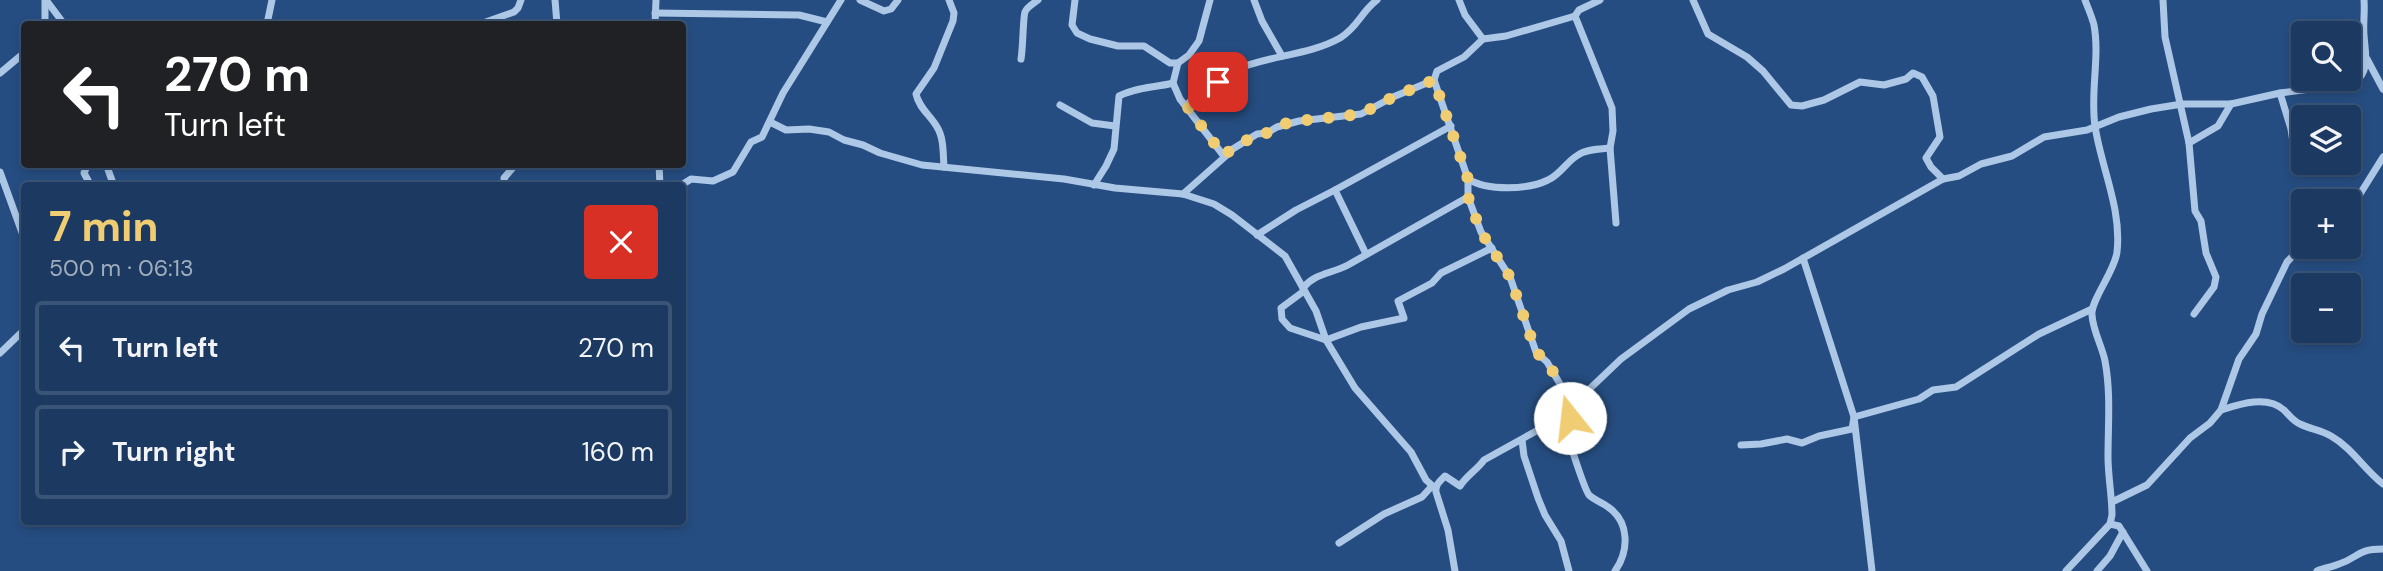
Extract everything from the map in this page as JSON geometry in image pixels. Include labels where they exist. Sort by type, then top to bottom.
[{"type":"street","points":[[45,0],[46,21]]},
{"type":"street","points":[[45,0],[62,21]]},
{"type":"street","points":[[268,21],[272,0]]},
{"type":"street","points":[[488,21],[514,12],[521,0]]},
{"type":"street","points":[[555,0],[557,21]]},
{"type":"street","points":[[655,21],[656,0]]},
{"type":"street","points":[[686,182],[691,179],[713,181],[733,173],[744,150],[753,140],[762,137],[783,93],[841,0]]},
{"type":"street","points":[[860,0],[884,12],[891,9],[898,0]]},
{"type":"street","points":[[944,167],[941,135],[918,104],[916,94],[938,59],[953,21],[954,13],[949,0]]},
{"type":"street","points":[[1021,59],[1024,15],[1038,0]]},
{"type":"street","points":[[1075,0],[1072,25],[1077,33],[1118,47],[1144,46],[1170,62],[1178,63]]},
{"type":"street","points":[[1210,0],[1199,41],[1189,55],[1178,63],[1173,83],[1176,92],[1220,154],[1227,154]]},
{"type":"street","points":[[1254,0],[1262,21],[1282,56]]},
{"type":"street","points":[[1186,105],[1234,70],[1319,47],[1341,37],[1354,28],[1364,11],[1377,0]]},
{"type":"street","points":[[1459,0],[1465,15],[1483,40]]},
{"type":"street","points":[[1574,0],[1612,108],[1610,148],[1616,223]]},
{"type":"street","points":[[1600,0],[1577,13],[1506,36],[1483,40],[1464,57],[1437,71],[1434,80],[1468,179],[1468,197],[1481,232],[1510,277],[1536,352],[1547,362],[1573,405],[1568,426],[1569,440],[1589,495],[1613,511],[1623,528],[1623,554],[1615,571]]},
{"type":"street","points":[[1693,0],[1708,34],[1747,57],[1763,71],[1791,105],[1802,106],[1824,100],[1860,82],[1884,85],[1906,79],[1913,74],[1922,77],[1933,96],[1940,138],[1926,158],[1943,179]]},
{"type":"street","points":[[2066,571],[2110,524],[2112,502],[2108,456],[2108,383],[2105,360],[2093,324],[2092,309],[2104,287],[2117,252],[2115,212],[2095,127],[2092,89],[2095,47],[2093,24],[2085,0]]},
{"type":"street","points":[[2163,0],[2165,37],[2189,143],[2194,211],[2201,221],[2206,253],[2216,277],[2214,287],[2194,314]]},
{"type":"street","points":[[2364,0],[2367,58],[2383,89]]},
{"type":"street","points":[[655,13],[799,15],[827,22]]},
{"type":"street","points":[[0,73],[21,56]]},
{"type":"street","points":[[1339,543],[1384,514],[1422,497],[1445,476],[1460,486],[1467,475],[1477,471],[1485,460],[1559,419],[1621,359],[1689,309],[1728,290],[1757,282],[1943,179],[1959,176],[1981,164],[2012,156],[2044,137],[2095,127],[2119,117],[2182,104],[2231,104],[2280,93],[2354,83],[2363,75],[2367,58]]},
{"type":"street","points":[[1183,194],[1227,154],[1257,134],[1267,133],[1290,122],[1361,114],[1434,80]]},
{"type":"street","points":[[1094,184],[1114,149],[1119,96],[1136,88],[1145,89],[1173,83]]},
{"type":"street","points":[[2280,93],[2291,129]]},
{"type":"street","points":[[2189,143],[2218,126],[2231,104]]},
{"type":"street","points":[[1060,105],[1093,122],[1115,126]]},
{"type":"street","points":[[770,122],[786,130],[829,132],[885,155],[922,165],[1183,194],[1214,204],[1285,256],[1316,311],[1326,340],[1355,388],[1411,452],[1434,487],[1448,530],[1455,571]]},
{"type":"street","points":[[1257,234],[1451,126]]},
{"type":"street","points":[[1468,179],[1477,185],[1493,188],[1544,181],[1578,154],[1610,148]]},
{"type":"street","points":[[2361,192],[2383,156]]},
{"type":"street","points":[[85,182],[86,168]]},
{"type":"street","points":[[0,172],[21,230]]},
{"type":"street","points":[[84,173],[89,182]]},
{"type":"street","points":[[1335,190],[1366,254]]},
{"type":"street","points":[[1468,197],[1336,272],[1312,277],[1303,289],[1281,307],[1282,318],[1290,328],[1326,340],[1361,327],[1404,318],[1398,301],[1432,282],[1441,273],[1492,248]]},
{"type":"street","points":[[1803,258],[1854,417],[1872,571]]},
{"type":"street","points":[[2112,502],[2147,485],[2190,438],[2210,424],[2221,410],[2239,359],[2256,334],[2262,314],[2291,258]]},
{"type":"street","points":[[1854,417],[1919,399],[1933,390],[1956,387],[2039,334],[2092,309]]},
{"type":"street","points":[[0,354],[21,333]]},
{"type":"street","points":[[2221,410],[2251,403],[2266,402],[2277,405],[2299,424],[2332,436],[2383,484]]},
{"type":"street","points":[[1741,445],[1787,439],[1802,443],[1819,436],[1852,429],[1854,417]]},
{"type":"street","points":[[1522,440],[1524,456],[1538,498],[1561,541],[1569,571]]},
{"type":"street","points":[[2110,524],[2119,526],[2147,571]]},
{"type":"street","points":[[2097,571],[2110,556],[2123,532]]},
{"type":"street","points":[[2316,571],[2343,563],[2357,553],[2369,549],[2383,549]]},
{"type":"route","points":[[1218,82],[1186,105],[1223,155],[1257,134],[1267,133],[1290,122],[1361,114],[1434,80],[1468,179],[1468,197],[1481,232],[1510,277],[1536,352],[1547,362],[1573,405],[1570,418]]}]
